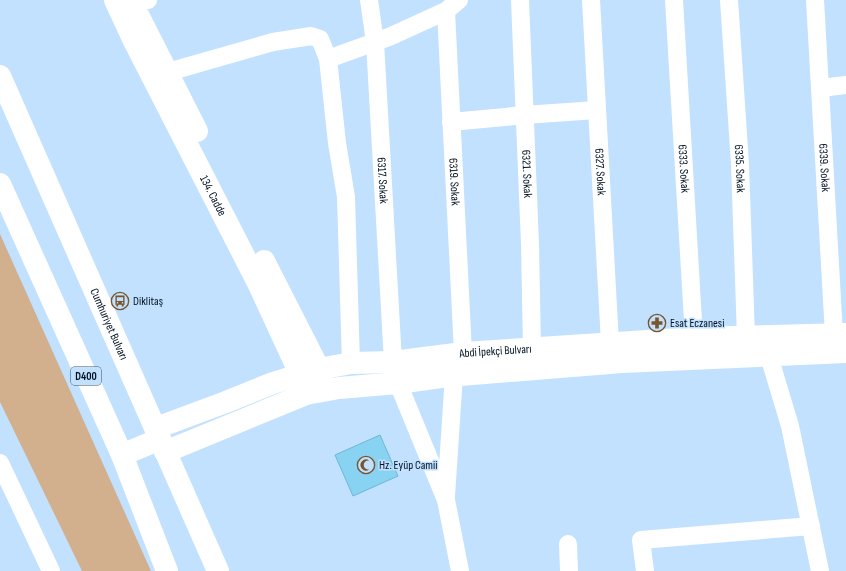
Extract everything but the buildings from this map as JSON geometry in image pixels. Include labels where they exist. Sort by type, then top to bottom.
[{"type":"main road","name":"134. Cadde","points":[[132,1],[215,167],[312,382]]},
{"type":"main road","name":"134. Cadde","points":[[132,1],[134,41],[259,285],[312,382]]},
{"type":"main road","name":"Cumhuriyet Bulvarı","points":[[0,76],[218,571]]},
{"type":"main road","name":"D400","points":[[0,184],[122,455],[167,571]]},
{"type":"main road","name":"Abdi İpekçi Bulvarı","points":[[122,455],[312,382],[351,363],[393,362],[462,353],[694,338],[746,337],[842,340]]},
{"type":"main road","name":"Abdi İpekçi Bulvarı","points":[[312,382],[339,388],[398,383],[454,375],[622,362],[769,356],[842,340]]},
{"type":"street","name":"6317. Sokak","points":[[369,0],[375,42],[393,362]]},
{"type":"street","name":"6321. Sokak","points":[[520,0],[530,244],[532,348]]},
{"type":"street","name":"6327. Sokak","points":[[591,0],[610,343]]},
{"type":"street","name":"6333. Sokak","points":[[674,0],[694,338]]},
{"type":"street","name":"6335. Sokak","points":[[729,0],[740,164],[746,337]]},
{"type":"street","name":"6339. Sokak","points":[[815,0],[842,340]]},
{"type":"street","points":[[328,59],[389,37],[452,5]]},
{"type":"street","name":"6319. Sokak","points":[[452,5],[451,122],[462,353]]},
{"type":"street","points":[[168,72],[273,42],[311,36],[320,39],[328,59],[337,144],[346,197],[351,363]]},
{"type":"street","points":[[821,88],[846,85]]},
{"type":"street","points":[[451,122],[596,110]]},
{"type":"street","points":[[769,356],[790,426],[820,571]]},
{"type":"street","points":[[446,500],[454,375]]},
{"type":"street","points":[[398,383],[446,500],[460,571]]},
{"type":"street","points":[[0,463],[51,571]]},
{"type":"street","points":[[645,571],[641,540],[811,526]]},
{"type":"street","points":[[568,544],[569,571]]},
{"type":"shaded area","points":[[0,234],[151,571],[82,571],[0,402]]},
{"type":"place","name":"Diklitaş","points":[[120,301]]},
{"type":"place","name":"Esat Eczanesi","points":[[657,323]]},
{"type":"place","name":"Hz. Eyüp Camii","points":[[366,465]]}]
